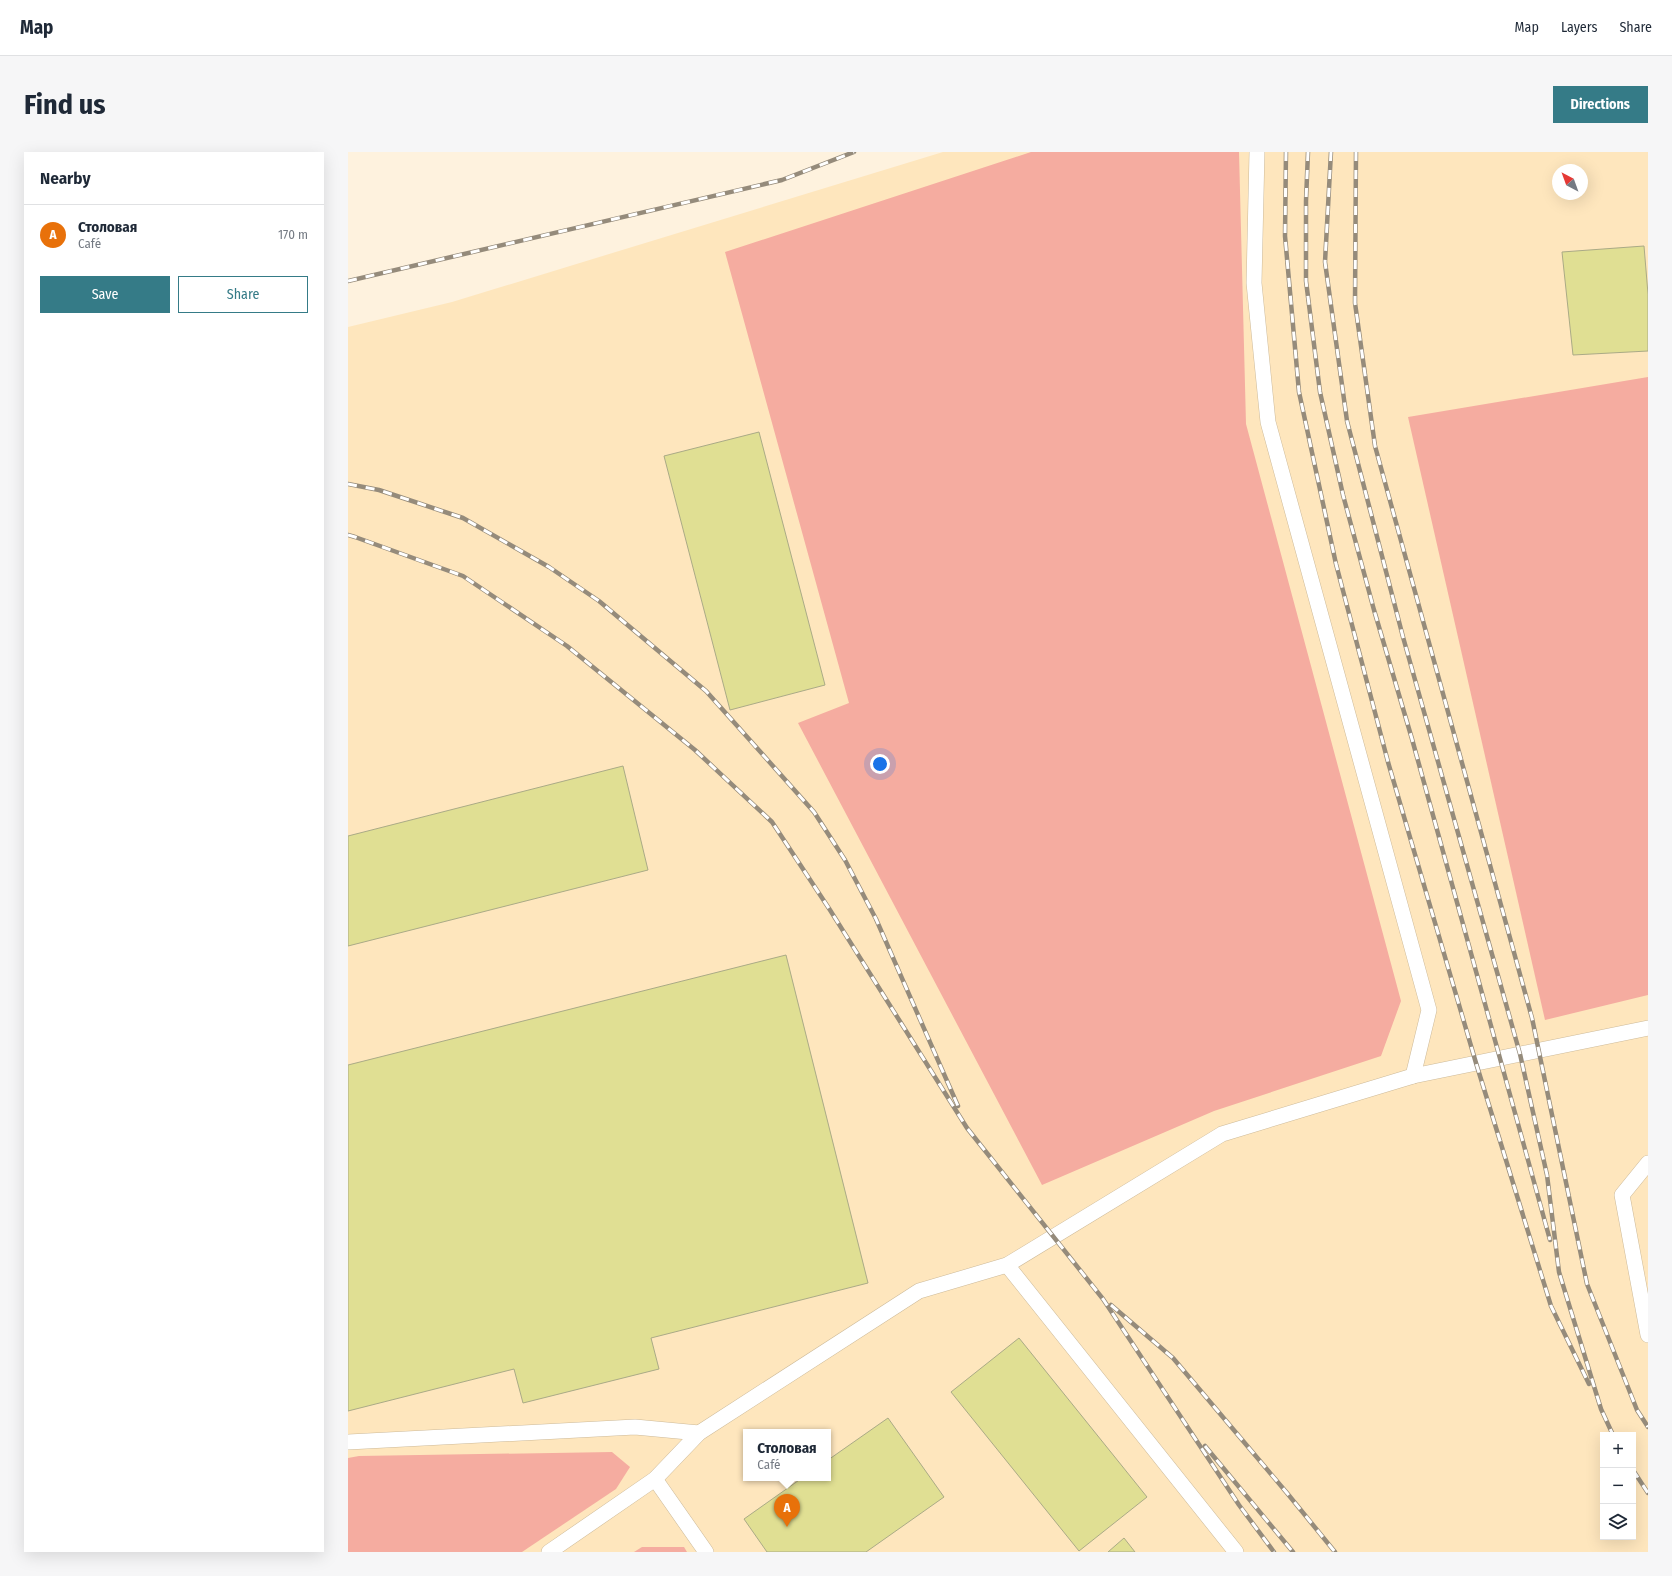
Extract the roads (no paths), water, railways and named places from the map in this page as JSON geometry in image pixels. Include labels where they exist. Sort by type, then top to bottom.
[{"type":"lane","points":[[1257,152],[1254,283],[1268,422],[1429,1010],[1413,1076]]},
{"type":"lane","points":[[549,1552],[655,1479],[699,1433],[919,1291],[1007,1265],[1222,1134],[1413,1076],[1648,1028]]},
{"type":"lane","points":[[1648,1163],[1622,1195],[1648,1335]]},
{"type":"lane","points":[[1007,1265],[1236,1552]]},
{"type":"lane","points":[[348,1442],[635,1427],[699,1433]]},
{"type":"lane","points":[[655,1479],[706,1552]]},
{"type":"railway","points":[[348,281],[782,180],[854,152]]},
{"type":"railway","points":[[1286,152],[1285,236],[1299,392],[1336,564],[1388,762],[1476,1063],[1551,1306],[1589,1384]]},
{"type":"railway","points":[[1308,152],[1306,201],[1306,281],[1320,392],[1343,495],[1374,610],[1412,739],[1550,1240]]},
{"type":"railway","points":[[1331,152],[1325,262],[1347,421],[1403,637],[1520,1054],[1547,1175],[1559,1272],[1601,1409],[1612,1432]]},
{"type":"railway","points":[[1356,152],[1355,303],[1375,446],[1532,1018],[1587,1284],[1637,1410],[1648,1427]]},
{"type":"railway","points":[[348,484],[379,490],[463,518],[549,567],[599,601],[706,691],[814,812],[845,860],[876,919],[958,1106]]},
{"type":"railway","points":[[348,535],[463,576],[567,646],[695,750],[772,822],[830,910],[967,1128],[1103,1299],[1239,1505],[1274,1552]]},
{"type":"railway","points":[[1111,1305],[1173,1358],[1335,1552]]},
{"type":"railway","points":[[1205,1446],[1293,1552]]},
{"type":"railway","points":[[1636,1475],[1648,1493]]},
{"type":"place","name":"Столовая","points":[[787,1527]]}]
